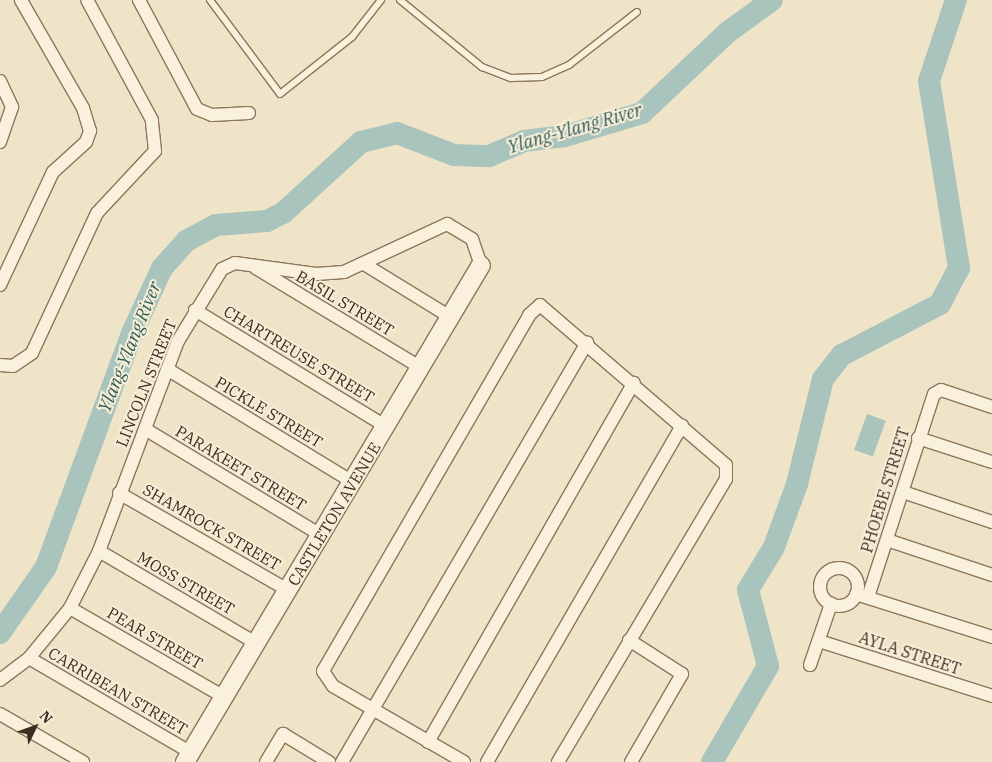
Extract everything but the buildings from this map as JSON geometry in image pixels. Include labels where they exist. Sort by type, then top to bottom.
[{"type":"street","points":[[0,285],[53,172],[86,142],[90,131],[84,108],[21,0]]},
{"type":"street","points":[[0,365],[13,366],[32,353],[96,213],[155,151],[152,120],[88,0]]},
{"type":"street","points":[[139,0],[197,108],[212,115],[249,113]]},
{"type":"street","points":[[0,81],[12,107],[0,142]]},
{"type":"street","name":"LINCOLN STREET","points":[[0,680],[29,658],[70,608],[99,551],[119,493],[167,369],[195,310],[222,269],[235,264],[316,274],[344,272],[447,224],[472,239],[480,265]]},
{"type":"street","points":[[364,264],[450,317]]},
{"type":"street","name":"CASTLETON AVENUE","points":[[188,757],[387,427],[480,265]]},
{"type":"street","name":"BASIL STREET","points":[[251,266],[421,368]]},
{"type":"street","points":[[464,762],[328,682],[326,664],[529,315],[540,304],[546,306],[726,465],[726,479],[558,762]]},
{"type":"street","name":"CHARTREUSE STREET","points":[[195,310],[387,427]]},
{"type":"street","points":[[342,762],[587,342]]},
{"type":"street","name":"PICKLE STREET","points":[[167,369],[353,482]]},
{"type":"street","points":[[428,742],[634,383]]},
{"type":"street","name":"PHOEBE STREET","points":[[862,595],[887,540],[918,438],[934,394],[941,390],[992,407]]},
{"type":"street","points":[[487,762],[682,425]]},
{"type":"street","name":"PARAKEET STREET","points":[[145,429],[321,535]]},
{"type":"street","points":[[918,438],[992,462]]},
{"type":"street","points":[[903,492],[992,522]]},
{"type":"street","name":"SHAMROCK STREET","points":[[119,493],[288,590]]},
{"type":"street","points":[[887,540],[992,575]]},
{"type":"street","name":"MOSS STREET","points":[[99,551],[256,643]]},
{"type":"street","points":[[862,595],[849,603],[831,604],[822,597],[820,586],[828,571],[850,572],[862,595],[992,637]]},
{"type":"street","points":[[810,665],[831,604]]},
{"type":"street","name":"PEAR STREET","points":[[70,608],[224,697]]},
{"type":"street","points":[[629,640],[682,674],[631,762]]},
{"type":"street","name":"AYLA STREET","points":[[819,641],[992,696]]},
{"type":"street","name":"CARRIBEAN STREET","points":[[29,658],[188,757]]},
{"type":"street","points":[[0,714],[83,762]]},
{"type":"street","points":[[266,762],[283,734],[329,762]]},
{"type":"lane","points":[[210,0],[280,94],[352,37],[381,0]]},
{"type":"lane","points":[[400,0],[482,67],[511,78],[542,77],[569,65],[637,12]]},
{"type":"water","points":[[867,414],[886,421],[873,457],[854,450]]},
{"type":"waterway","name":"Ylang-Ylang River","points":[[0,633],[46,567],[133,331],[162,268],[186,241],[216,225],[267,221],[283,213],[361,142],[397,133],[454,155],[489,156],[524,141],[565,136],[642,113],[728,32],[772,0]]},
{"type":"waterway","points":[[712,762],[768,666],[748,590],[774,547],[797,484],[823,379],[842,355],[940,304],[959,268],[929,81],[956,0]]}]
